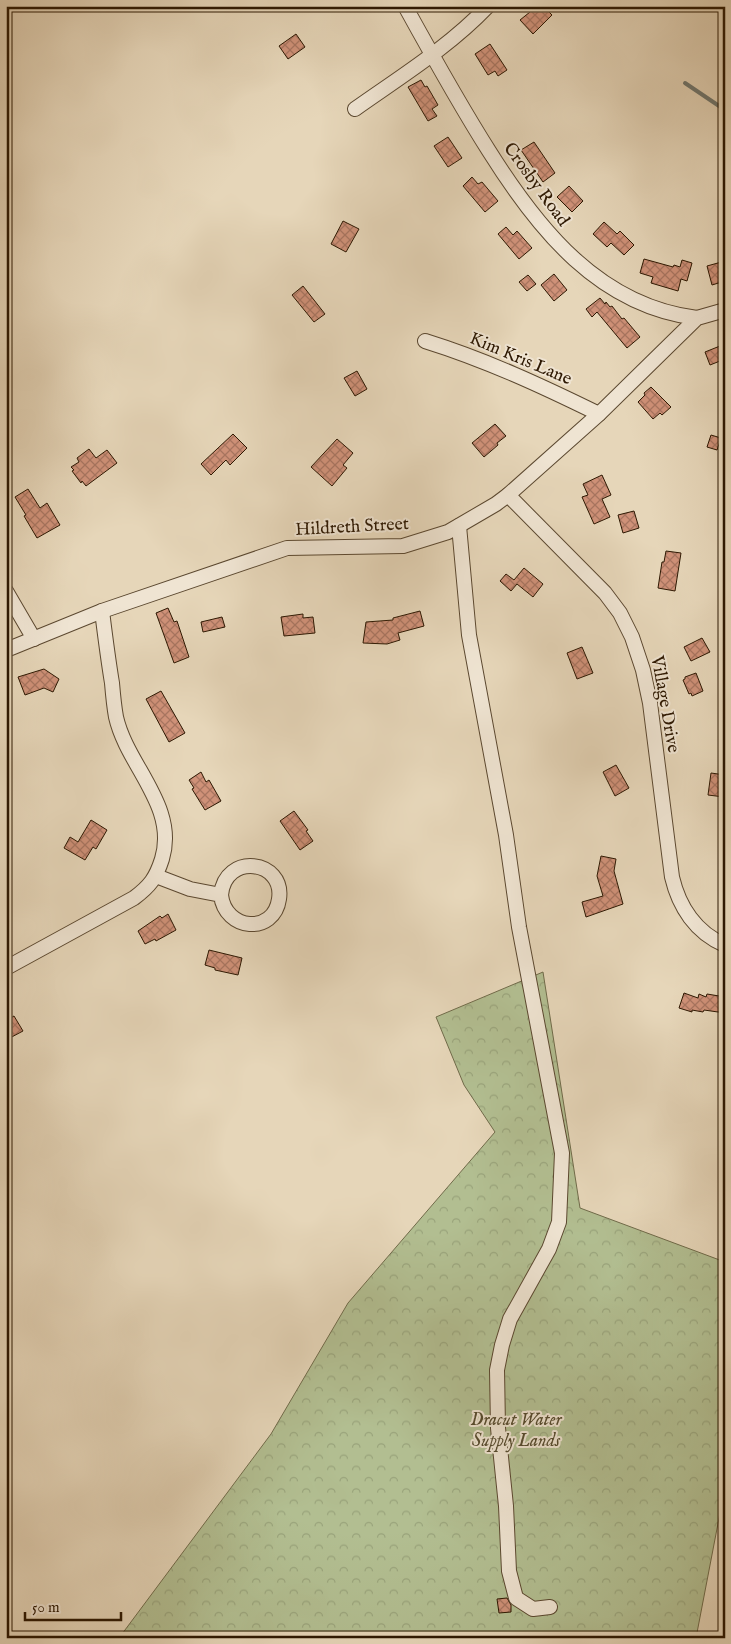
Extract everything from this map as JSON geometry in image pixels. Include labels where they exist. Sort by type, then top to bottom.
[{"type":"street","name":"Crosby Road","points":[[405,6],[474,127],[509,183],[559,245],[584,268],[607,285],[625,295],[657,309],[681,316],[697,318]]},
{"type":"street","points":[[355,109],[432,55],[488,6]]},
{"type":"street","name":"Hildreth Street","points":[[6,650],[102,611],[287,548],[404,546],[448,532],[508,495],[599,414],[697,318],[725,310]]},
{"type":"street","name":"Kim Kris Lane","points":[[426,341],[462,352],[528,379],[599,414]]},
{"type":"street","name":"Village Drive","points":[[508,495],[598,586],[616,606],[625,621],[638,653],[650,703],[675,891],[688,916],[698,927],[725,945]]},
{"type":"street","points":[[459,526],[470,635],[506,835],[519,927],[562,1153],[559,1222],[549,1249],[510,1320],[497,1370],[498,1428],[506,1506],[509,1571],[516,1598],[533,1608],[550,1607]]},
{"type":"street","points":[[6,591],[34,639]]},
{"type":"street","points":[[6,968],[134,898],[147,888],[156,876],[165,849],[164,819],[158,803],[127,747],[116,717],[102,611]]},
{"type":"street","points":[[255,866],[272,875],[278,886],[279,899],[272,916],[261,923],[248,925],[236,921],[227,913],[221,895],[224,883],[231,872],[242,867],[255,866]]},
{"type":"street","points":[[156,876],[190,890],[221,895]]},
{"type":"green space","name":"Dracut Water Supply Lands","points":[[543,972],[580,1208],[725,1262],[725,1487],[696,1638],[119,1638],[271,1434],[348,1303],[495,1132],[464,1085],[436,1017]]},
{"type":"building","points":[[526,6],[543,6],[552,15],[533,34],[520,20],[530,12]]},
{"type":"building","points":[[296,34],[305,47],[288,59],[279,46]]},
{"type":"building","points":[[490,44],[507,70],[498,76],[495,71],[488,75],[475,54]]},
{"type":"building","points":[[421,80],[425,87],[427,86],[438,105],[432,109],[437,116],[428,121],[408,87]]},
{"type":"building","points":[[448,137],[462,158],[448,167],[434,146]]},
{"type":"building","points":[[534,142],[555,173],[543,182],[521,150]]},
{"type":"building","points":[[472,177],[478,184],[482,182],[498,201],[485,212],[463,186]]},
{"type":"building","points":[[569,186],[583,201],[572,212],[557,197]]},
{"type":"building","points":[[343,221],[359,229],[346,252],[331,244]]},
{"type":"building","points":[[604,222],[617,234],[620,231],[634,245],[624,255],[611,243],[607,247],[593,234]]},
{"type":"building","points":[[506,227],[513,235],[517,231],[532,248],[519,259],[498,234]]},
{"type":"building","points":[[644,259],[673,267],[674,265],[680,267],[682,260],[692,263],[687,281],[681,279],[678,291],[651,283],[653,277],[640,273]]},
{"type":"building","points":[[725,261],[725,281],[712,285],[707,266]]},
{"type":"building","points":[[554,274],[567,290],[554,301],[541,285]]},
{"type":"building","points":[[528,275],[536,284],[527,291],[519,282]]},
{"type":"building","points":[[303,286],[325,314],[314,322],[292,295]]},
{"type":"building","points":[[600,298],[605,304],[606,302],[610,307],[612,306],[640,337],[627,348],[597,312],[592,317],[586,309]]},
{"type":"building","points":[[725,344],[725,359],[710,365],[705,352]]},
{"type":"building","points":[[357,371],[367,389],[355,396],[344,378]]},
{"type":"building","points":[[651,387],[671,407],[662,415],[660,413],[653,419],[638,402]]},
{"type":"building","points":[[495,424],[506,436],[484,457],[472,443]]},
{"type":"building","points":[[233,434],[247,448],[230,465],[226,460],[211,475],[201,464]]},
{"type":"building","points":[[711,435],[721,438],[717,450],[707,447]]},
{"type":"building","points":[[337,439],[353,453],[343,465],[347,468],[332,486],[311,467]]},
{"type":"building","points":[[89,449],[96,458],[107,450],[117,463],[86,486],[82,481],[81,483],[71,467],[79,462],[77,458]]},
{"type":"building","points":[[602,475],[611,495],[602,499],[610,517],[594,524],[582,497],[588,495],[583,484]]},
{"type":"building","points":[[28,489],[40,508],[47,503],[60,525],[37,538],[15,497]]},
{"type":"building","points":[[634,511],[639,528],[623,533],[618,515]]},
{"type":"building","points":[[666,551],[681,553],[675,591],[658,588],[662,562],[664,562]]},
{"type":"building","points":[[524,568],[543,584],[533,597],[517,584],[511,591],[500,581],[506,574],[514,580]]},
{"type":"building","points":[[168,608],[174,622],[177,621],[189,657],[174,663],[156,613]]},
{"type":"building","points":[[420,611],[424,626],[398,633],[400,640],[387,644],[363,643],[366,622],[393,620],[393,618]]},
{"type":"building","points":[[303,614],[303,618],[313,617],[315,633],[284,636],[281,617]]},
{"type":"building","points":[[222,617],[225,627],[203,632],[201,622]]},
{"type":"building","points":[[702,638],[710,652],[691,661],[684,647]]},
{"type":"building","points":[[582,647],[593,673],[577,679],[567,653]]},
{"type":"building","points":[[44,669],[59,679],[53,692],[44,688],[25,695],[18,677]]},
{"type":"building","points":[[696,673],[703,691],[692,696],[691,693],[689,694],[683,680],[685,677]]},
{"type":"building","points":[[161,691],[185,733],[169,742],[146,699]]},
{"type":"building","points":[[616,765],[629,788],[615,796],[603,772]]},
{"type":"building","points":[[201,772],[206,782],[209,780],[221,801],[205,810],[192,789],[194,788],[189,780]]},
{"type":"building","points":[[711,773],[725,775],[724,797],[708,795]]},
{"type":"building","points":[[294,811],[308,830],[306,831],[313,841],[300,850],[280,821]]},
{"type":"building","points":[[91,820],[107,830],[96,849],[93,847],[85,860],[64,848],[70,837],[78,842]]},
{"type":"building","points":[[601,856],[616,859],[614,871],[623,904],[586,917],[582,902],[603,896],[597,876]]},
{"type":"building","points":[[168,914],[176,930],[156,941],[155,939],[145,944],[138,931],[160,916],[162,918]]},
{"type":"building","points":[[209,950],[242,958],[238,975],[215,970],[215,968],[205,965]]},
{"type":"building","points":[[684,993],[698,998],[699,994],[706,997],[707,994],[725,997],[725,1013],[704,1010],[703,1012],[692,1010],[692,1012],[679,1008]]},
{"type":"building","points":[[14,1016],[23,1031],[6,1040],[6,1020]]},
{"type":"building","points":[[507,1598],[511,1605],[511,1612],[499,1613],[497,1599]]},
{"type":"waterway","points":[[685,83],[725,110]]}]
